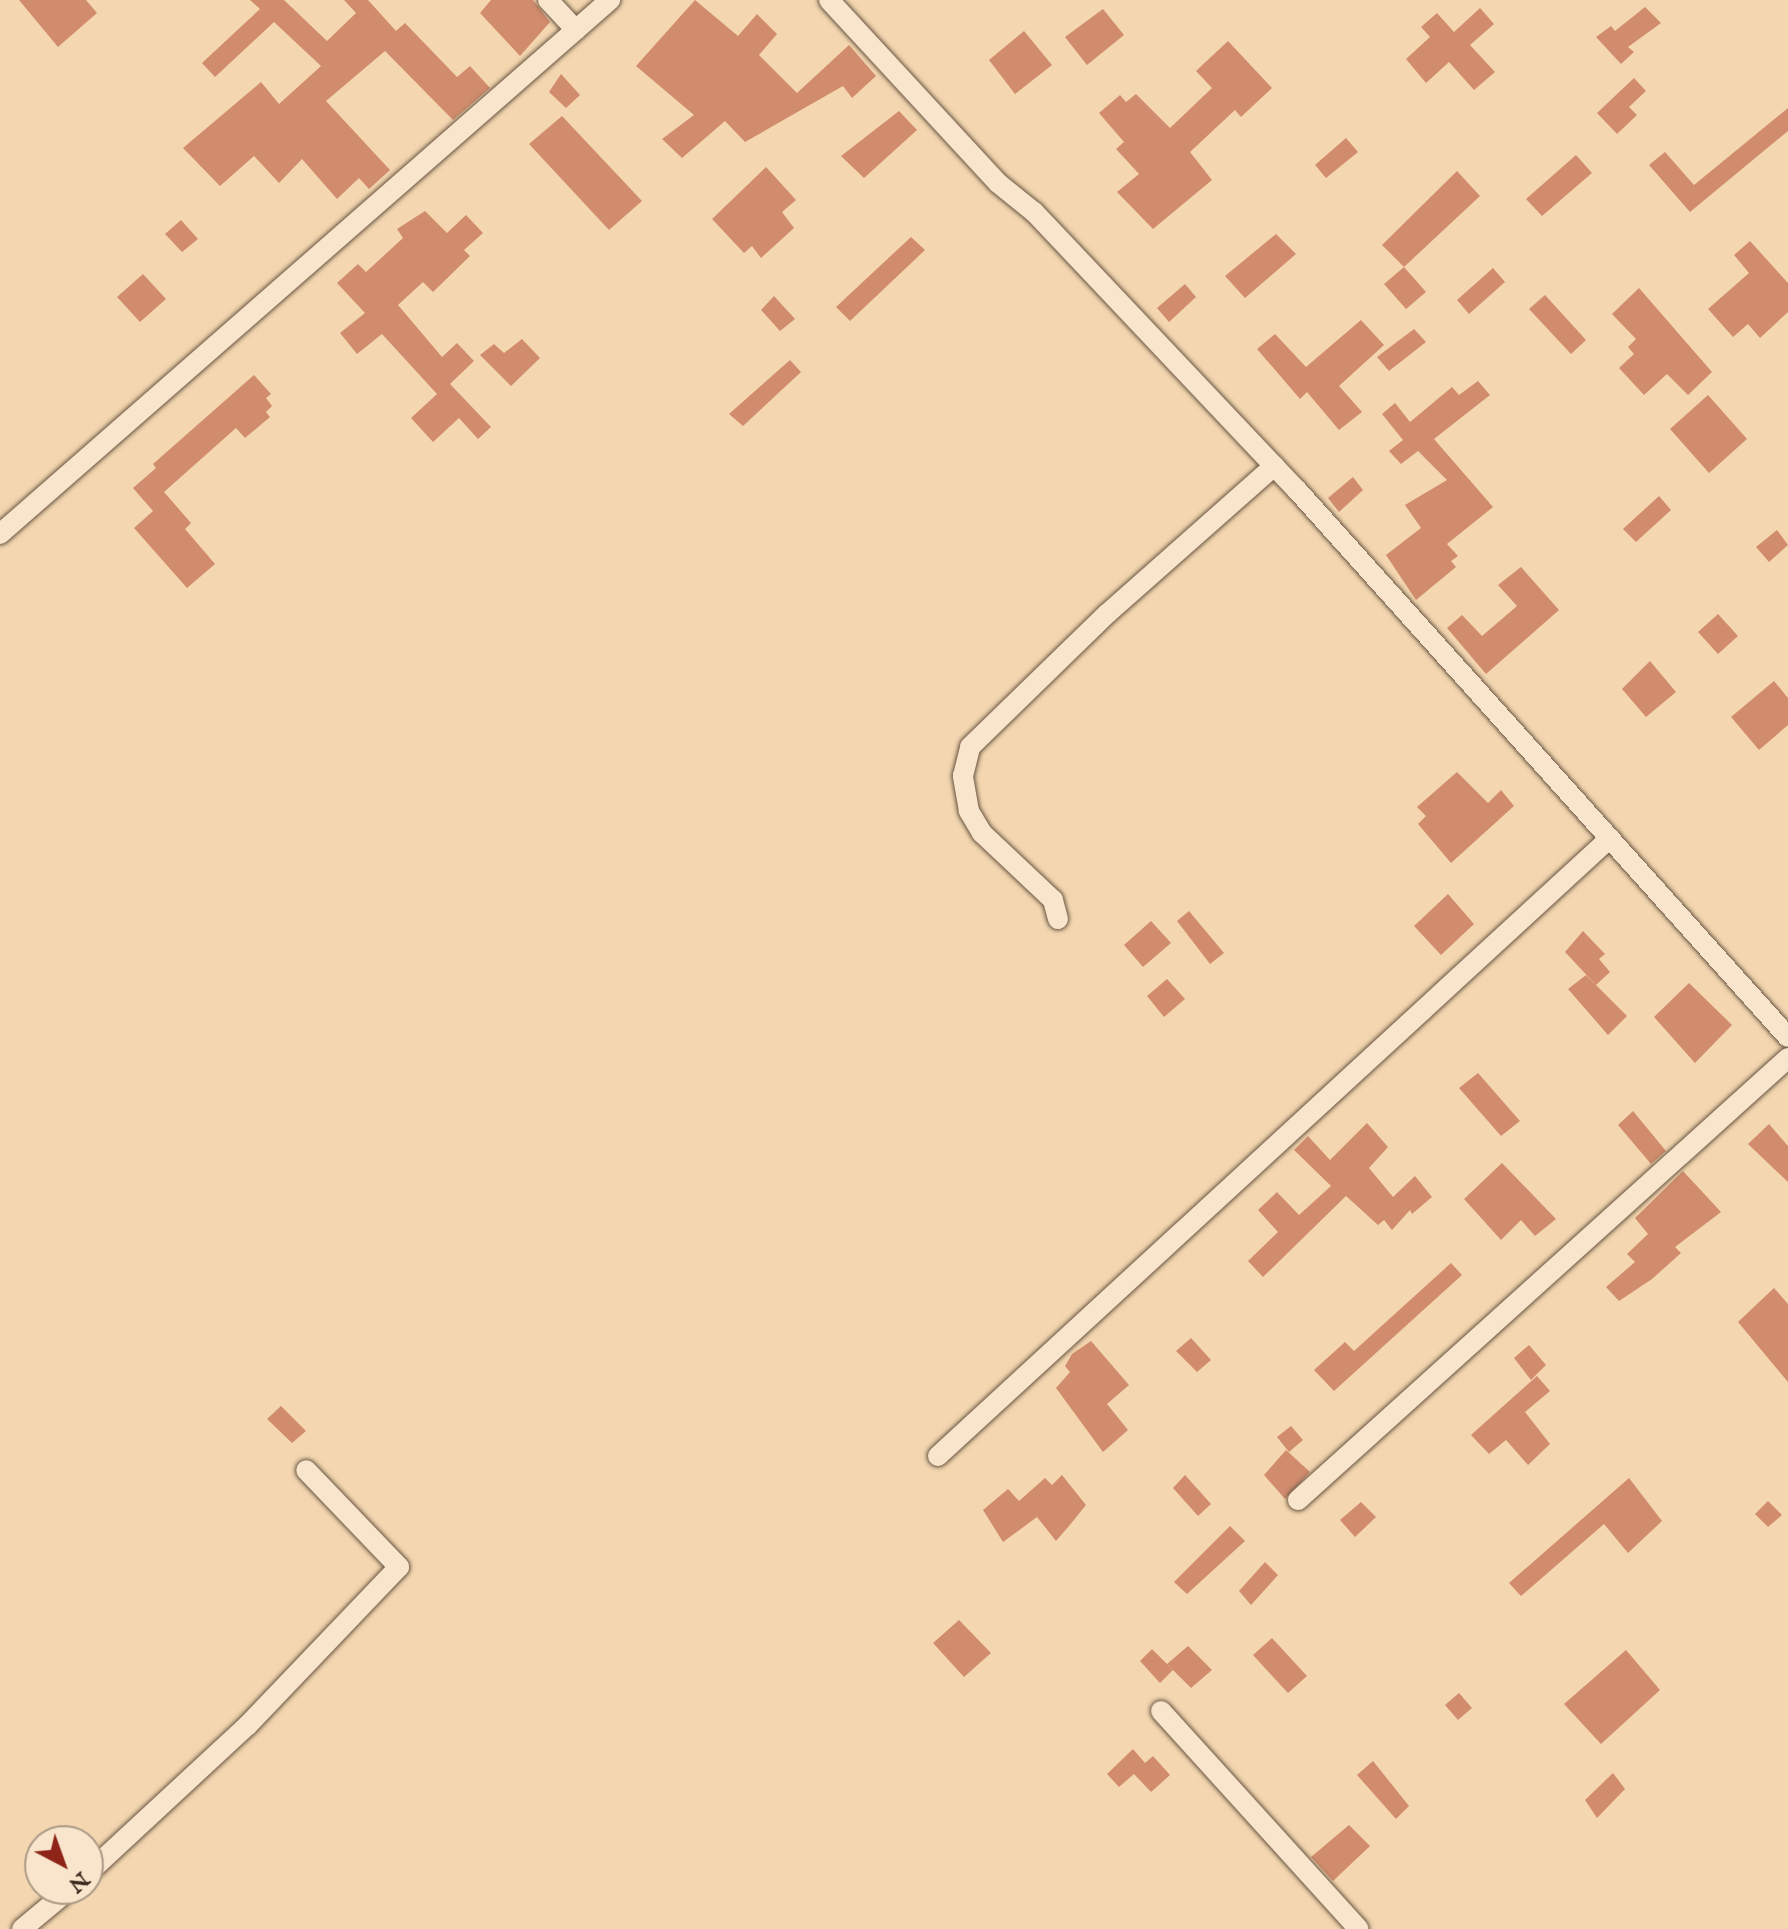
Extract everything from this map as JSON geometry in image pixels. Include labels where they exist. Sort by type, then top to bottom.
[{"type":"street","points":[[548,0],[576,30]]},
{"type":"street","points":[[0,534],[610,0]]},
{"type":"street","points":[[829,0],[998,183],[1034,212],[1274,466],[1788,1037]]},
{"type":"street","points":[[1058,919],[1053,900],[982,833],[969,811],[963,776],[970,747],[1108,613],[1274,466]]},
{"type":"street","points":[[938,1456],[1610,838]]},
{"type":"street","points":[[1298,1500],[1788,1058]]},
{"type":"street","points":[[104,1858],[247,1726],[399,1567],[306,1470]]},
{"type":"street","points":[[1161,1711],[1359,1929]]},
{"type":"street","points":[[22,1929],[51,1905]]},
{"type":"building","points":[[19,0],[86,0],[97,13],[58,47]]},
{"type":"building","points":[[250,0],[284,0],[327,41],[356,13],[344,0],[368,0],[396,31],[405,23],[457,77],[470,66],[490,88],[453,120],[385,51],[326,101],[390,170],[369,189],[359,178],[337,199],[302,159],[279,183],[254,156],[220,186],[183,148],[261,82],[279,104],[321,66],[274,22],[215,77],[202,63],[260,9]]},
{"type":"building","points":[[491,0],[533,0],[550,22],[520,56],[480,13]]},
{"type":"building","points":[[695,0],[738,36],[757,14],[777,34],[759,55],[797,93],[849,45],[876,76],[852,98],[843,86],[745,142],[725,121],[682,158],[662,139],[694,115],[636,66]]},
{"type":"building","points":[[1645,7],[1661,23],[1628,47],[1634,52],[1621,64],[1596,37],[1611,26],[1615,31]]},
{"type":"building","points":[[1480,8],[1494,24],[1470,45],[1495,72],[1474,90],[1449,62],[1426,83],[1406,59],[1430,37],[1421,27],[1437,13],[1454,32]]},
{"type":"building","points":[[1103,9],[1124,35],[1087,65],[1065,37]]},
{"type":"building","points":[[1024,31],[1052,65],[1015,94],[989,60]]},
{"type":"building","points":[[1228,41],[1272,88],[1241,117],[1235,110],[1190,152],[1212,180],[1153,229],[1117,192],[1139,174],[1116,149],[1124,142],[1099,113],[1120,95],[1126,102],[1136,94],[1170,128],[1212,88],[1196,71]]},
{"type":"building","points":[[561,74],[580,95],[566,108],[549,92]]},
{"type":"building","points":[[1634,78],[1646,91],[1629,107],[1637,115],[1617,134],[1597,113]]},
{"type":"building","points":[[1788,108],[1788,131],[1690,212],[1649,165],[1665,152],[1694,185]]},
{"type":"building","points":[[899,111],[917,130],[864,178],[841,156]]},
{"type":"building","points":[[562,116],[642,201],[609,230],[529,144]]},
{"type":"building","points":[[1346,138],[1358,152],[1326,178],[1315,165]]},
{"type":"building","points":[[1576,155],[1592,173],[1542,216],[1526,199]]},
{"type":"building","points":[[766,167],[796,200],[782,212],[794,228],[761,258],[752,246],[744,253],[712,219]]},
{"type":"building","points":[[1457,171],[1480,196],[1404,267],[1382,245]]},
{"type":"building","points":[[425,211],[447,233],[466,215],[483,233],[464,250],[470,256],[433,292],[423,282],[398,305],[442,357],[457,343],[474,361],[450,384],[491,427],[478,439],[459,418],[433,442],[411,418],[437,394],[382,334],[357,354],[340,333],[365,313],[337,283],[358,264],[366,272],[403,238],[397,229]]},
{"type":"building","points":[[181,220],[198,239],[182,252],[165,234]]},
{"type":"building","points":[[1276,234],[1296,254],[1245,298],[1225,276]]},
{"type":"building","points":[[911,237],[925,250],[850,321],[836,307]]},
{"type":"building","points":[[1750,241],[1788,283],[1788,312],[1760,338],[1748,324],[1733,337],[1708,309],[1749,273],[1734,255]]},
{"type":"building","points":[[1404,267],[1426,292],[1406,309],[1384,284]]},
{"type":"building","points":[[1493,268],[1505,282],[1469,314],[1457,300]]},
{"type":"building","points":[[143,274],[166,299],[140,322],[117,297]]},
{"type":"building","points":[[1185,284],[1196,297],[1169,322],[1157,308]]},
{"type":"building","points":[[1639,288],[1712,372],[1688,395],[1667,374],[1644,395],[1619,368],[1634,354],[1628,347],[1636,339],[1612,314]]},
{"type":"building","points":[[1545,295],[1586,340],[1571,354],[1529,309]]},
{"type":"building","points":[[774,296],[795,319],[780,331],[761,310]]},
{"type":"building","points":[[1361,320],[1384,345],[1339,386],[1362,412],[1339,430],[1307,392],[1300,399],[1257,349],[1275,334],[1306,367]]},
{"type":"building","points":[[1414,329],[1426,342],[1389,371],[1377,357]]},
{"type":"building","points":[[522,339],[540,358],[511,386],[480,355],[494,344],[504,353]]},
{"type":"building","points":[[790,360],[801,372],[743,426],[729,414]]},
{"type":"building","points":[[254,375],[271,394],[266,398],[272,406],[266,412],[270,417],[245,438],[236,428],[164,492],[191,523],[185,529],[215,564],[187,588],[134,528],[153,511],[133,488],[156,468],[153,464]]},
{"type":"building","points":[[1478,381],[1490,395],[1434,439],[1493,507],[1447,544],[1458,556],[1451,561],[1456,567],[1416,600],[1386,555],[1421,528],[1405,505],[1447,480],[1418,451],[1401,464],[1389,451],[1403,440],[1382,414],[1395,403],[1410,422],[1452,387],[1459,395]]},
{"type":"building","points":[[1708,395],[1747,439],[1709,473],[1670,429]]},
{"type":"building","points":[[1353,477],[1363,490],[1339,512],[1328,498]]},
{"type":"building","points":[[1659,496],[1671,510],[1636,542],[1623,529]]},
{"type":"building","points":[[1777,530],[1788,545],[1769,562],[1756,547]]},
{"type":"building","points":[[1521,567],[1559,610],[1486,674],[1447,628],[1462,615],[1482,636],[1517,606],[1498,585]]},
{"type":"building","points":[[1718,614],[1738,636],[1718,654],[1698,632]]},
{"type":"building","points":[[1650,661],[1676,692],[1646,717],[1622,689]]},
{"type":"building","points":[[1774,681],[1788,698],[1788,725],[1759,750],[1731,717]]},
{"type":"building","points":[[1457,772],[1488,803],[1501,790],[1514,806],[1451,863],[1418,824],[1426,816],[1417,807]]},
{"type":"building","points":[[1448,894],[1474,924],[1441,955],[1414,926]]},
{"type":"building","points":[[1189,911],[1224,953],[1210,964],[1177,921]]},
{"type":"building","points":[[1151,921],[1171,943],[1143,967],[1124,945]]},
{"type":"building","points":[[1583,931],[1605,954],[1599,959],[1610,972],[1596,985],[1565,952]]},
{"type":"building","points":[[1586,975],[1627,1016],[1608,1035],[1568,989]]},
{"type":"building","points":[[1167,979],[1185,999],[1164,1017],[1147,996]]},
{"type":"building","points":[[1689,983],[1732,1025],[1695,1063],[1654,1017]]},
{"type":"building","points":[[1478,1073],[1520,1121],[1501,1136],[1459,1088]]},
{"type":"building","points":[[1633,1111],[1666,1151],[1651,1164],[1618,1125]]},
{"type":"building","points":[[1367,1123],[1388,1147],[1369,1168],[1393,1197],[1415,1176],[1432,1197],[1412,1214],[1410,1210],[1392,1230],[1384,1220],[1378,1225],[1346,1196],[1263,1277],[1248,1261],[1278,1232],[1258,1210],[1277,1192],[1299,1215],[1331,1186],[1294,1150],[1308,1136],[1330,1160]]},
{"type":"building","points":[[1769,1124],[1788,1146],[1788,1182],[1748,1144]]},
{"type":"building","points":[[1502,1163],[1556,1219],[1535,1236],[1521,1220],[1501,1240],[1464,1199]]},
{"type":"building","points":[[1683,1171],[1721,1212],[1675,1247],[1681,1253],[1652,1279],[1619,1301],[1606,1287],[1635,1262],[1627,1254],[1648,1234],[1635,1218]]},
{"type":"building","points":[[1451,1263],[1462,1275],[1334,1391],[1314,1370],[1345,1342],[1354,1351]]},
{"type":"building","points":[[1774,1288],[1788,1304],[1788,1382],[1738,1322]]},
{"type":"building","points":[[1191,1338],[1211,1360],[1197,1372],[1176,1351]]},
{"type":"building","points":[[1091,1341],[1129,1385],[1107,1404],[1128,1430],[1103,1452],[1056,1388],[1070,1372],[1065,1366],[1072,1354]]},
{"type":"building","points":[[1529,1345],[1546,1365],[1531,1380],[1514,1358]]},
{"type":"building","points":[[1537,1376],[1550,1391],[1525,1412],[1550,1444],[1528,1465],[1506,1440],[1489,1454],[1471,1435]]},
{"type":"building","points":[[281,1406],[306,1431],[292,1443],[267,1419]]},
{"type":"building","points":[[1291,1426],[1303,1440],[1289,1452],[1277,1437]]},
{"type":"building","points":[[1286,1450],[1310,1472],[1285,1499],[1264,1475]]},
{"type":"building","points":[[1062,1475],[1086,1505],[1056,1541],[1037,1517],[1003,1542],[983,1510],[1008,1489],[1019,1501],[1045,1478],[1052,1485]]},
{"type":"building","points":[[1185,1475],[1211,1504],[1198,1516],[1173,1488]]},
{"type":"building","points":[[1629,1478],[1662,1521],[1628,1553],[1604,1524],[1521,1596],[1509,1583]]},
{"type":"building","points":[[1768,1501],[1782,1515],[1768,1527],[1755,1514]]},
{"type":"building","points":[[1361,1502],[1376,1517],[1355,1537],[1340,1520]]},
{"type":"building","points":[[1230,1526],[1245,1541],[1187,1594],[1174,1582]]},
{"type":"building","points":[[1265,1562],[1278,1575],[1251,1605],[1239,1591]]},
{"type":"building","points":[[959,1620],[991,1653],[964,1677],[933,1643]]},
{"type":"building","points":[[1272,1638],[1307,1676],[1288,1693],[1253,1655]]},
{"type":"building","points":[[1188,1646],[1212,1670],[1191,1688],[1167,1664]]},
{"type":"building","points":[[1152,1649],[1173,1670],[1160,1683],[1140,1661]]},
{"type":"building","points":[[1626,1650],[1660,1690],[1601,1744],[1564,1704]]},
{"type":"building","points":[[1459,1693],[1472,1708],[1458,1720],[1445,1705]]},
{"type":"building","points":[[1133,1749],[1145,1763],[1153,1756],[1170,1775],[1151,1792],[1134,1774],[1119,1787],[1107,1774]]},
{"type":"building","points":[[1373,1761],[1409,1806],[1396,1819],[1357,1775]]},
{"type":"building","points":[[1613,1773],[1625,1789],[1597,1818],[1585,1800]]},
{"type":"building","points":[[1349,1825],[1370,1846],[1333,1881],[1311,1857]]}]
